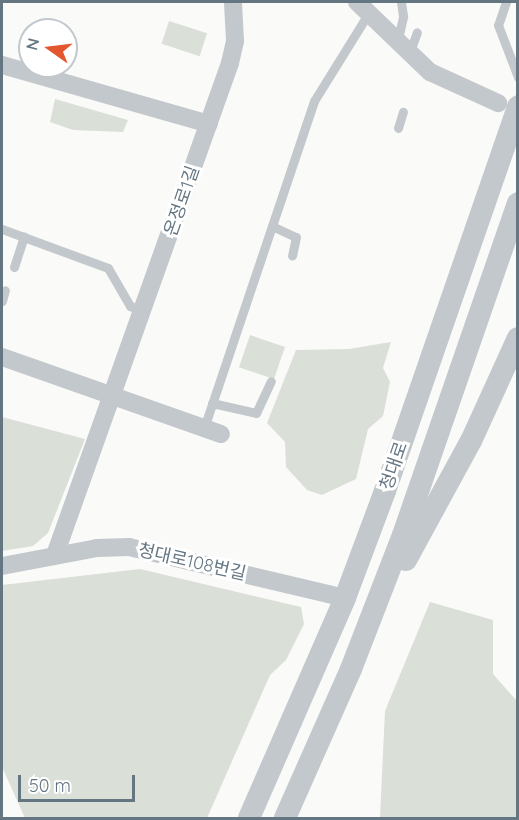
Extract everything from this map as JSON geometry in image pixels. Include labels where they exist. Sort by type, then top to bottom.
[{"type":"street","name":"온정로1길","points":[[55,555],[109,397],[118,383],[234,52],[233,2]]},
{"type":"street","points":[[363,8],[403,49],[446,83],[508,104]]},
{"type":"street","points":[[3,69],[209,124]]},
{"type":"street","name":"청대로","points":[[249,819],[345,598],[386,491],[508,104]]},
{"type":"street","name":"청대로","points":[[285,819],[366,633],[430,462],[518,203]]},
{"type":"street","points":[[366,633],[471,441],[518,338]]},
{"type":"street","points":[[2,357],[109,397],[212,431]]},
{"type":"street","name":"청대로108번길","points":[[2,566],[97,548],[138,548],[345,598]]},
{"type":"lane","points":[[401,2],[403,49]]},
{"type":"lane","points":[[506,2],[498,26],[518,77]]},
{"type":"lane","points":[[212,431],[212,403],[314,101],[363,8]]},
{"type":"lane","points":[[403,49],[417,32]]},
{"type":"lane","points":[[398,128],[403,112]]},
{"type":"lane","points":[[272,226],[296,237],[292,256]]},
{"type":"lane","points":[[2,229],[108,268],[130,306],[143,311]]},
{"type":"lane","points":[[14,267],[24,237]]},
{"type":"lane","points":[[2,301],[5,290]]},
{"type":"lane","points":[[212,403],[256,413],[271,381]]},
{"type":"shaded area","points":[[169,21],[207,33],[200,56],[162,44]]},
{"type":"shaded area","points":[[55,99],[128,120],[123,132],[73,130],[50,122]]},
{"type":"shaded area","points":[[250,335],[285,347],[274,379],[239,367]]},
{"type":"shaded area","points":[[391,342],[383,368],[390,382],[383,416],[368,429],[356,479],[322,495],[307,490],[286,467],[285,442],[267,423],[296,350],[349,349]]},
{"type":"shaded area","points":[[2,417],[85,439],[48,533],[33,546],[2,551]]},
{"type":"shaded area","points":[[140,569],[301,607],[304,624],[286,660],[270,675],[207,818],[25,818],[2,767],[2,585]]},
{"type":"shaded area","points":[[430,602],[493,620],[493,674],[517,701],[517,818],[380,818],[385,711]]}]
